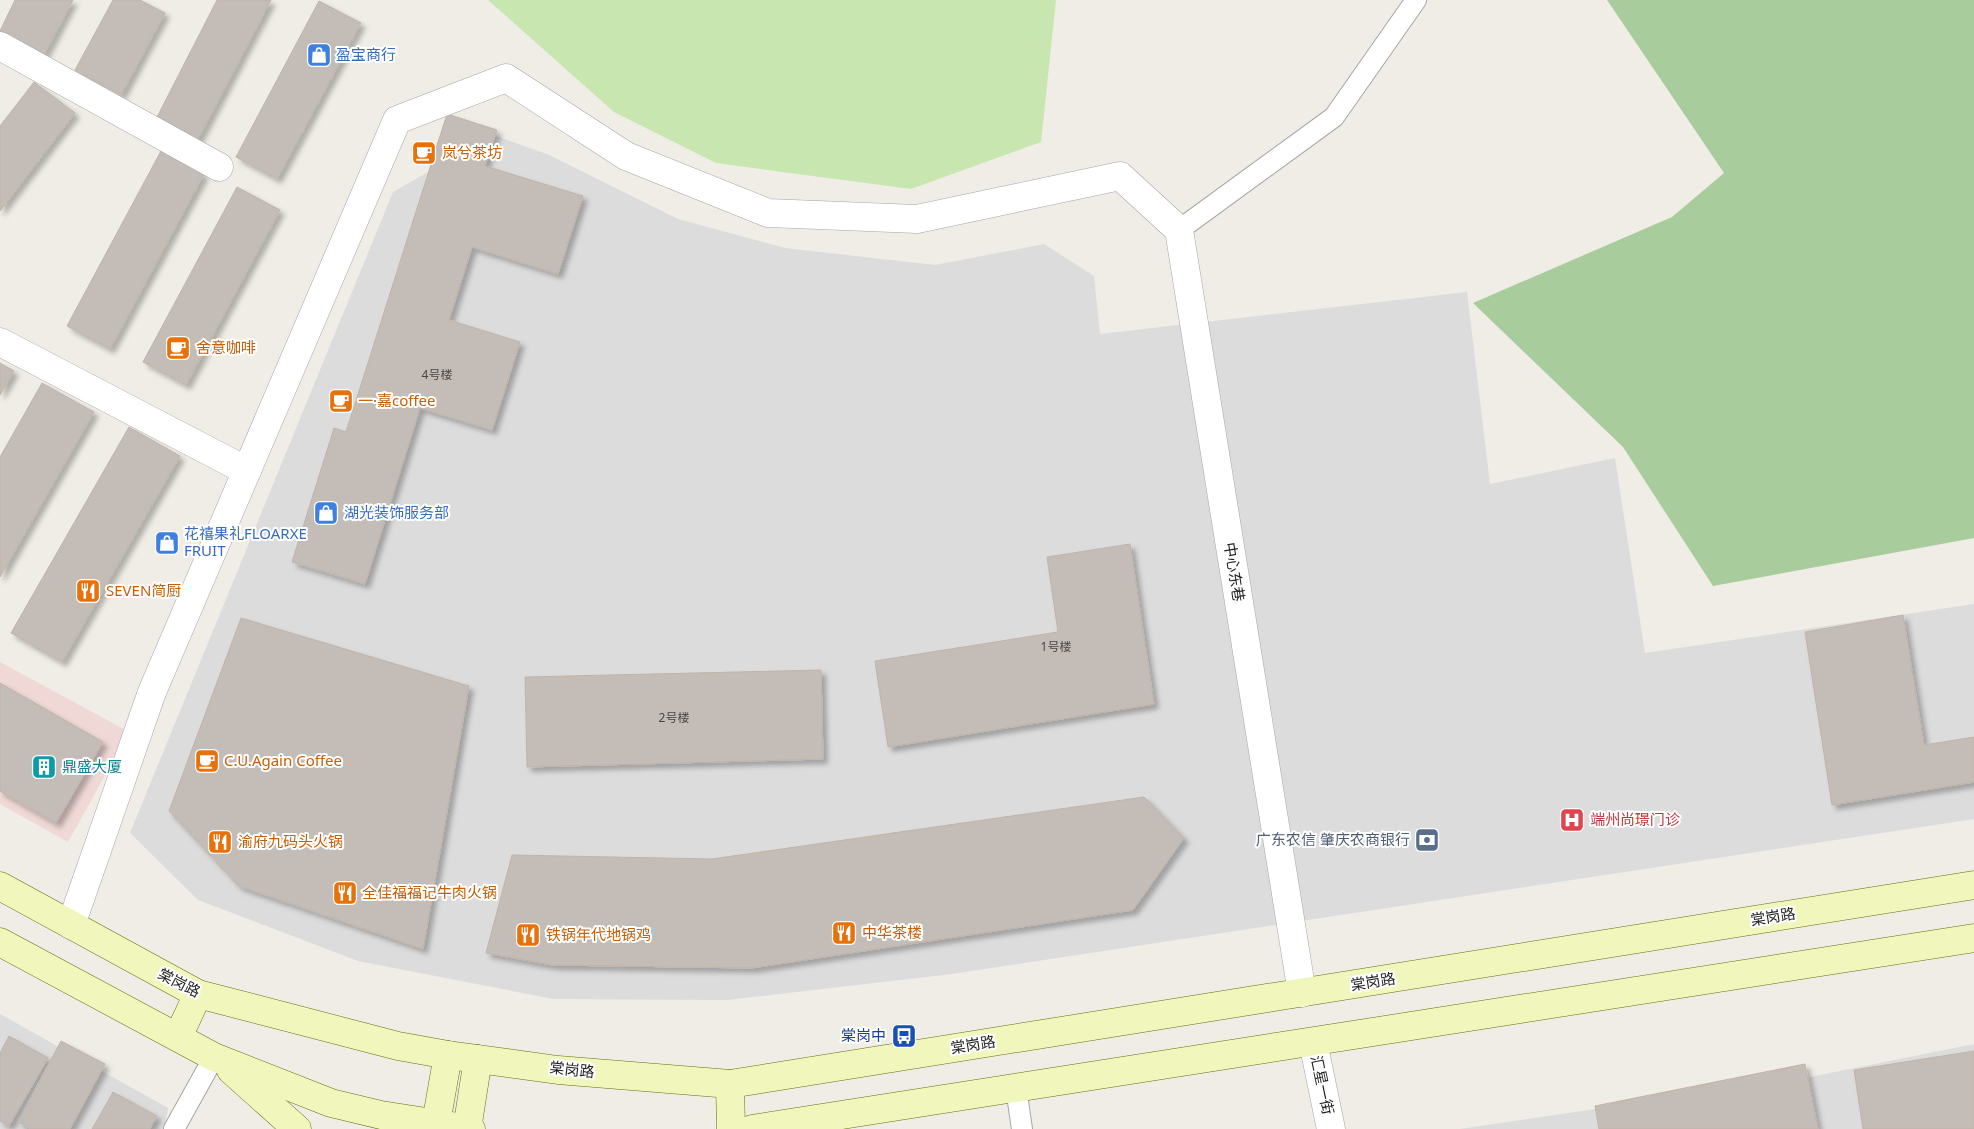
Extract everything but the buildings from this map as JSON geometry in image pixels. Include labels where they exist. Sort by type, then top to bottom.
[{"type":"main road","name":"棠岗路","points":[[0,886],[198,994],[398,1046],[448,1056],[558,1070],[730,1084],[1974,885]]},
{"type":"main road","points":[[752,1129],[1974,938]]},
{"type":"main road","points":[[0,942],[214,1056],[331,1103],[436,1126],[468,1129],[478,1059]]},
{"type":"main road","points":[[178,1037],[198,994]]},
{"type":"main road","points":[[214,1056],[296,1129]]},
{"type":"main road","points":[[436,1126],[448,1056]]},
{"type":"main road","points":[[730,1084],[731,1129]]},
{"type":"street","points":[[0,46],[219,167]]},
{"type":"street","points":[[71,925],[152,692],[397,120],[506,78],[626,156],[768,213],[917,218],[1120,176],[1179,230]]},
{"type":"street","name":"中心东巷","points":[[1179,230],[1302,993]]},
{"type":"street","points":[[0,342],[247,471]]},
{"type":"street","name":"汇星一街","points":[[1313,1042],[1331,1129]]},
{"type":"lane","points":[[1179,230],[1334,117],[1416,0]]},
{"type":"lane","points":[[174,1129],[214,1056]]},
{"type":"lane","points":[[1016,1088],[1022,1129]]},
{"type":"shaded area","points":[[493,135],[547,154],[678,219],[785,248],[935,265],[1044,244],[1094,276],[1100,334],[1467,292],[1490,484],[1615,458],[1645,653],[1974,604],[1974,819],[952,974],[727,1000],[553,999],[358,961],[198,900],[130,833],[393,192]]},
{"type":"shaded area","name":"鼎盛大厦","points":[[0,662],[129,732],[68,842],[0,804]]},
{"type":"shaded area","points":[[0,1014],[168,1108],[164,1129],[0,1129]]},
{"type":"shaded area","points":[[1974,1044],[1974,1129],[1460,1129],[1800,1079]]},
{"type":"green space","points":[[488,0],[1056,0],[1041,142],[911,189],[716,163],[614,112]]},
{"type":"green space","points":[[1607,0],[1974,0],[1974,538],[1713,586],[1623,447],[1473,303],[1672,217],[1724,173]]},
{"type":"place","name":"盈宝商行","points":[[319,55]]},
{"type":"place","name":"岚兮茶坊","points":[[424,153]]},
{"type":"place","name":"舍意咖啡","points":[[178,348]]},
{"type":"place","name":"一·嘉coffee","points":[[341,401]]},
{"type":"place","name":"湖光装饰服务部","points":[[326,513]]},
{"type":"place","name":"花禧果礼FLOARXE FRUIT","points":[[167,543]]},
{"type":"place","name":"SEVEN简厨","points":[[88,591]]},
{"type":"place","name":"C.U.Again Coffee","points":[[207,761]]},
{"type":"place","name":"鼎盛大厦","points":[[44,767]]},
{"type":"place","name":"端州尚璟门诊","points":[[1572,820]]},
{"type":"place","name":"广东农信 肇庆农商银行","points":[[1427,840]]},
{"type":"place","name":"渝府九码头火锅","points":[[220,842]]},
{"type":"place","name":"全佳福福记牛肉火锅","points":[[345,893]]},
{"type":"place","name":"中华茶楼","points":[[844,933]]},
{"type":"place","name":"铁锅年代地锅鸡","points":[[528,935]]},
{"type":"place","name":"棠岗中","points":[[904,1036]]}]
